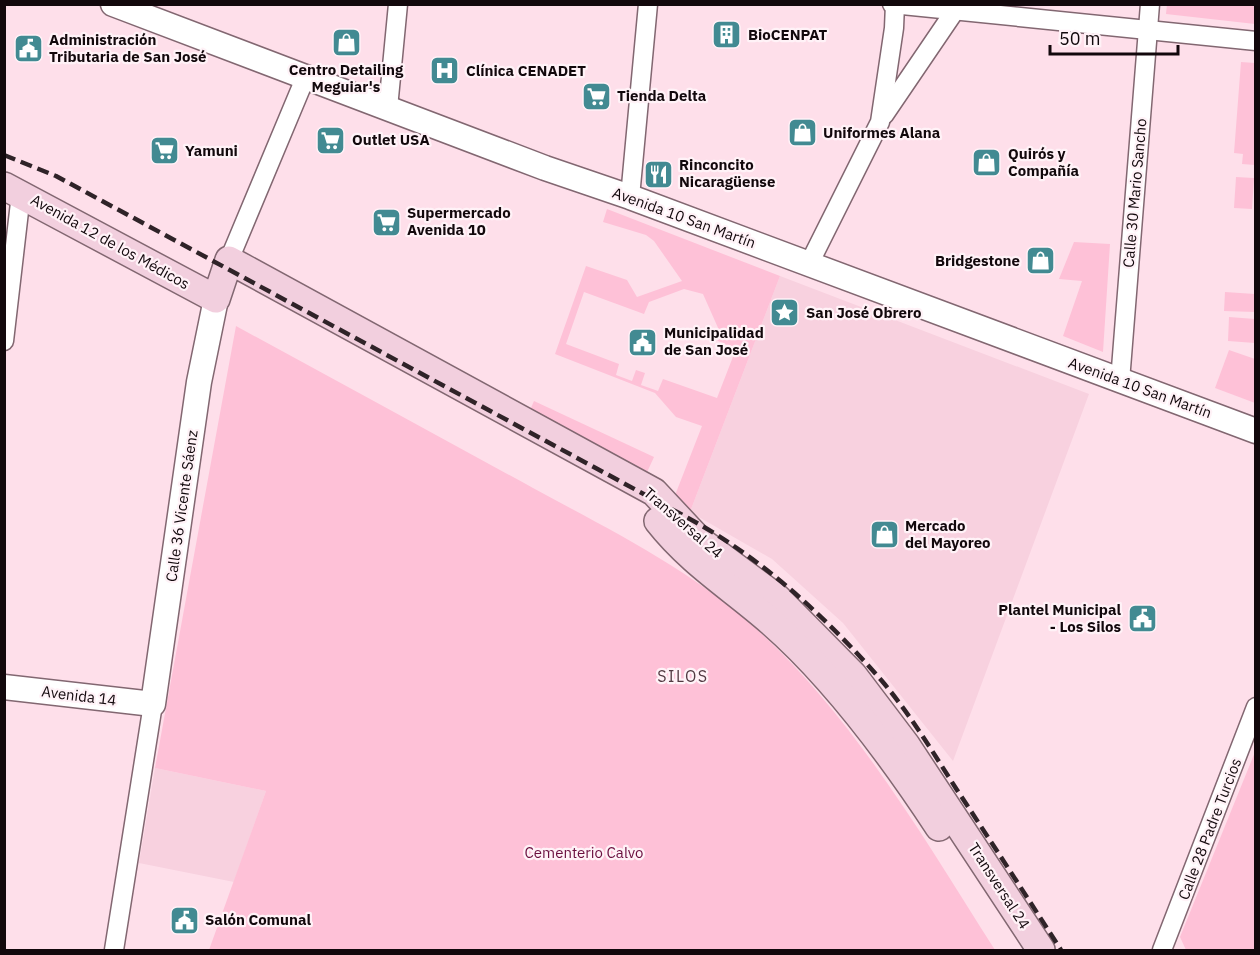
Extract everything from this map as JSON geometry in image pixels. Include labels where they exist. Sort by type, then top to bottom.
[{"type":"main road","name":"Avenida 12 de los Médicos","points":[[13,190],[173,278],[222,278]]},
{"type":"main road","name":"Transversal 24","points":[[222,278],[654,492],[699,540],[777,598],[853,675],[894,728],[935,805],[1020,951]]},
{"type":"main road","name":"Transversal 24","points":[[935,805],[1041,951]]},
{"type":"street","name":"Avenida 10 San Martín","points":[[113,4],[145,10],[387,108],[545,168],[630,197],[1256,431]]},
{"type":"street","points":[[387,108],[398,4]]},
{"type":"street","points":[[630,197],[648,4]]},
{"type":"street","name":"Calle 30 Mario Sancho","points":[[1120,381],[1150,4]]},
{"type":"street","points":[[880,122],[894,28],[894,5],[1256,41]]},
{"type":"street","points":[[809,264],[880,122],[954,12]]},
{"type":"street","name":"Calle 36 Vicente Sáenz","points":[[114,951],[153,704],[199,382],[222,278],[306,76]]},
{"type":"street","points":[[4,341],[13,190]]},
{"type":"street","name":"Avenida 14","points":[[4,687],[153,704]]},
{"type":"street","name":"Calle 28 Padre Turcios","points":[[1162,951],[1256,706]]},
{"type":"shaded area","name":"Mercado del Mayoreo","points":[[780,276],[1089,394],[953,761],[843,623],[772,559],[690,512]]},
{"type":"shaded area","points":[[155,768],[266,791],[234,882],[139,863]]},
{"type":"green space","points":[[1167,4],[1255,5],[1255,24],[1166,14]]},
{"type":"green space","points":[[1241,62],[1255,63],[1255,165],[1242,164],[1243,154],[1234,153]]},
{"type":"green space","points":[[1236,177],[1254,178],[1252,209],[1234,208]]},
{"type":"green space","points":[[607,209],[780,276],[690,512],[672,503],[702,426],[676,417],[655,393],[555,354],[586,266],[627,280],[637,297],[682,281],[654,241],[646,235],[603,222]],"holes":[[[684,289],[703,294],[719,330],[716,340],[736,349],[717,398],[663,379],[658,391],[641,385],[645,373],[636,370],[632,381],[616,375],[619,364],[566,344],[584,292],[644,314],[649,302]]]},
{"type":"green space","points":[[1074,242],[1110,244],[1103,352],[1063,336],[1082,281],[1059,279]]},
{"type":"green space","points":[[1225,292],[1255,294],[1255,312],[1224,311]]},
{"type":"green space","points":[[1229,317],[1255,319],[1255,343],[1228,341]]},
{"type":"green space","name":"Cementerio Calvo","points":[[236,326],[623,537],[681,572],[736,612],[797,669],[859,745],[916,825],[995,950],[209,950],[266,791],[155,768]]},
{"type":"green space","points":[[1229,350],[1255,359],[1255,403],[1215,388]]},
{"type":"green space","points":[[534,401],[654,457],[643,481],[527,417]]},
{"type":"green space","points":[[1255,752],[1255,950],[1186,950],[1180,937]]},
{"type":"railway","points":[[4,155],[56,176],[688,518],[742,551],[816,612],[882,681],[921,734],[1061,950]]},
{"type":"place","name":"BioCENPAT","points":[[727,35]]},
{"type":"place","name":"Centro Detailing Meguiar's","points":[[346,43]]},
{"type":"place","name":"Administración Tributaria de San José","points":[[28,49]]},
{"type":"place","name":"Clínica CENADET","points":[[445,71]]},
{"type":"place","name":"Tienda Delta","points":[[596,96]]},
{"type":"place","name":"Uniformes Alana","points":[[802,133]]},
{"type":"place","name":"Outlet USA","points":[[331,140]]},
{"type":"place","name":"Yamuni","points":[[164,151]]},
{"type":"place","name":"Quirós y Compañía","points":[[987,163]]},
{"type":"place","name":"Rinconcito Nicaragüense","points":[[658,174]]},
{"type":"place","name":"Supermercado Avenida 10","points":[[386,222]]},
{"type":"place","name":"Bridgestone","points":[[1041,261]]},
{"type":"place","name":"San José Obrero","points":[[785,313]]},
{"type":"place","name":"Municipalidad de San José","points":[[643,342]]},
{"type":"place","name":"Mercado del Mayoreo","points":[[884,535]]},
{"type":"place","name":"Plantel Municipal - Los Silos","points":[[1142,619]]},
{"type":"place","name":"Salón Comunal","points":[[184,920]]},
{"type":"district","name":"SILOS","points":[[683,676]]}]
